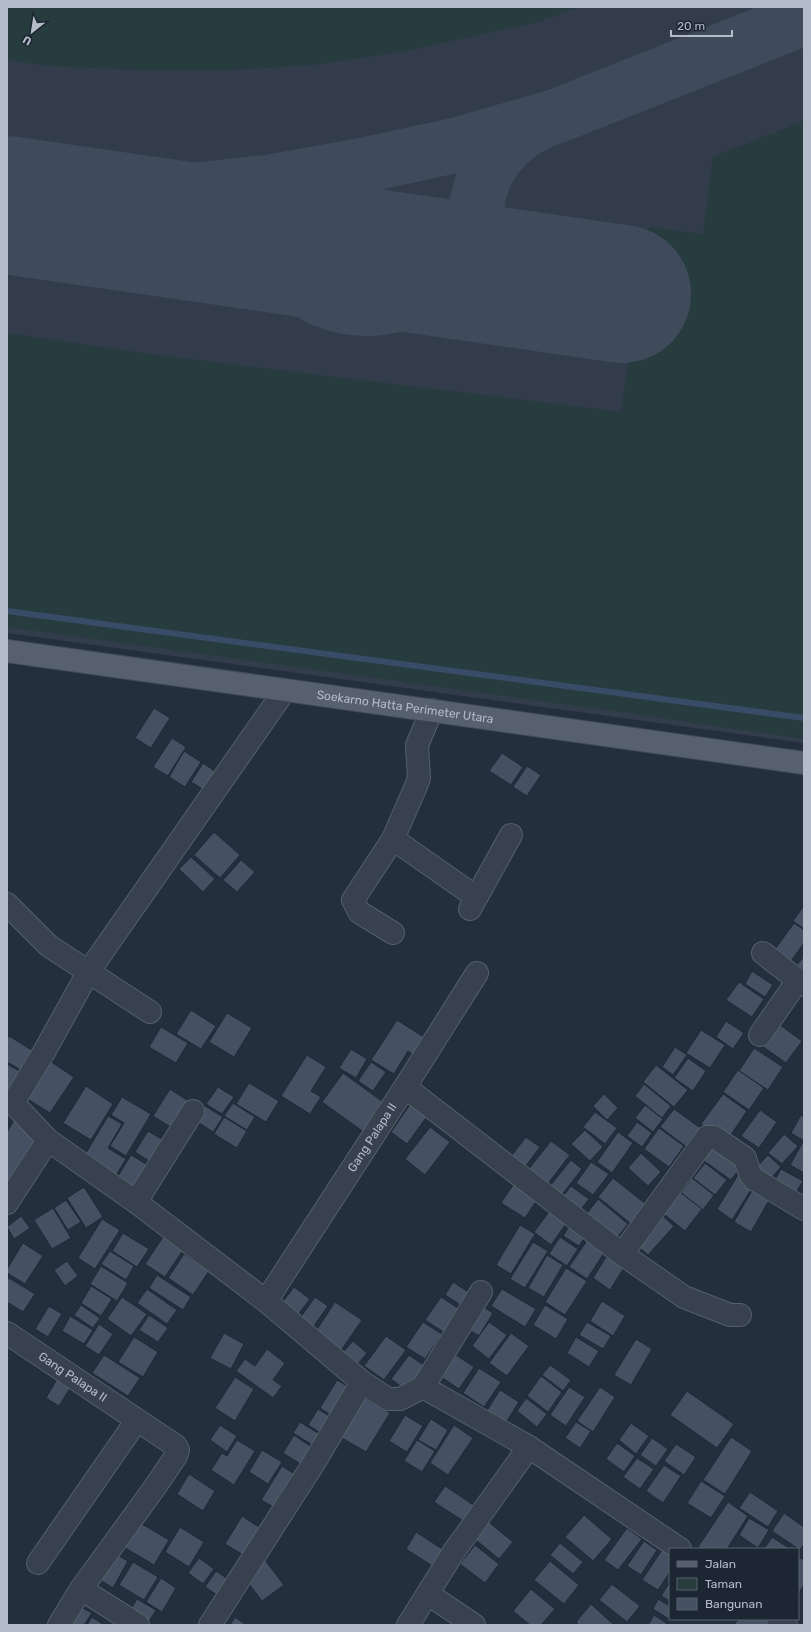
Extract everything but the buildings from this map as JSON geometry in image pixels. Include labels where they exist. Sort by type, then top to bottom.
[{"type":"main road","name":"Soekarno Hatta Perimeter Utara","points":[[7,651],[804,763]]},
{"type":"street","points":[[285,690],[89,971],[44,1052],[13,1103],[48,1140],[136,1202],[266,1301],[362,1382],[388,1399],[400,1399],[423,1388],[481,1292]]},
{"type":"street","points":[[393,933],[360,912],[353,900],[393,839],[419,778],[416,745],[432,710]]},
{"type":"street","points":[[393,839],[473,903],[511,835]]},
{"type":"street","points":[[7,904],[49,946],[150,1012]]},
{"type":"street","points":[[760,1035],[801,982],[763,953]]},
{"type":"street","name":"Gang Palapa II","points":[[266,1301],[477,973]]},
{"type":"street","points":[[405,1087],[622,1254],[684,1297],[730,1315],[740,1315]]},
{"type":"street","points":[[136,1202],[193,1111]]},
{"type":"street","points":[[622,1254],[707,1137],[714,1137],[746,1158],[750,1174],[754,1179],[804,1209]]},
{"type":"street","points":[[7,1203],[48,1140]]},
{"type":"street","name":"Gang Palapa II","points":[[8,1335],[176,1446],[178,1450],[176,1456],[155,1487],[81,1589]]},
{"type":"street","points":[[210,1625],[304,1479],[362,1382]]},
{"type":"street","points":[[423,1388],[529,1447],[679,1548]]},
{"type":"street","points":[[38,1564],[137,1420]]},
{"type":"street","points":[[408,1625],[453,1553],[529,1447]]},
{"type":"street","points":[[59,1625],[81,1589],[138,1625]]},
{"type":"street","points":[[428,1594],[474,1625]]},
{"type":"shaded area","points":[[7,7],[804,7],[804,743],[7,633]]},
{"type":"green space","points":[[7,7],[578,7],[538,22],[405,51],[314,65],[229,70],[140,70],[51,66],[7,60]]},
{"type":"green space","points":[[804,121],[804,739],[628,713],[7,627],[7,333],[149,354],[621,412],[648,227],[703,234],[713,157]]},
{"type":"waterway","points":[[7,611],[804,718]]},
{"type":"taxiway","points":[[7,194],[94,195],[196,190],[270,182],[369,164],[457,145],[554,117],[804,18]]},
{"type":"taxiway","points":[[121,223],[234,242],[260,251],[277,263],[308,291],[327,301],[339,305],[354,308],[369,308],[399,304],[413,299],[439,283],[458,263],[468,245],[479,194],[487,172],[508,144],[517,136],[537,124]]},
{"type":"runway","points":[[7,205],[622,294]]}]
